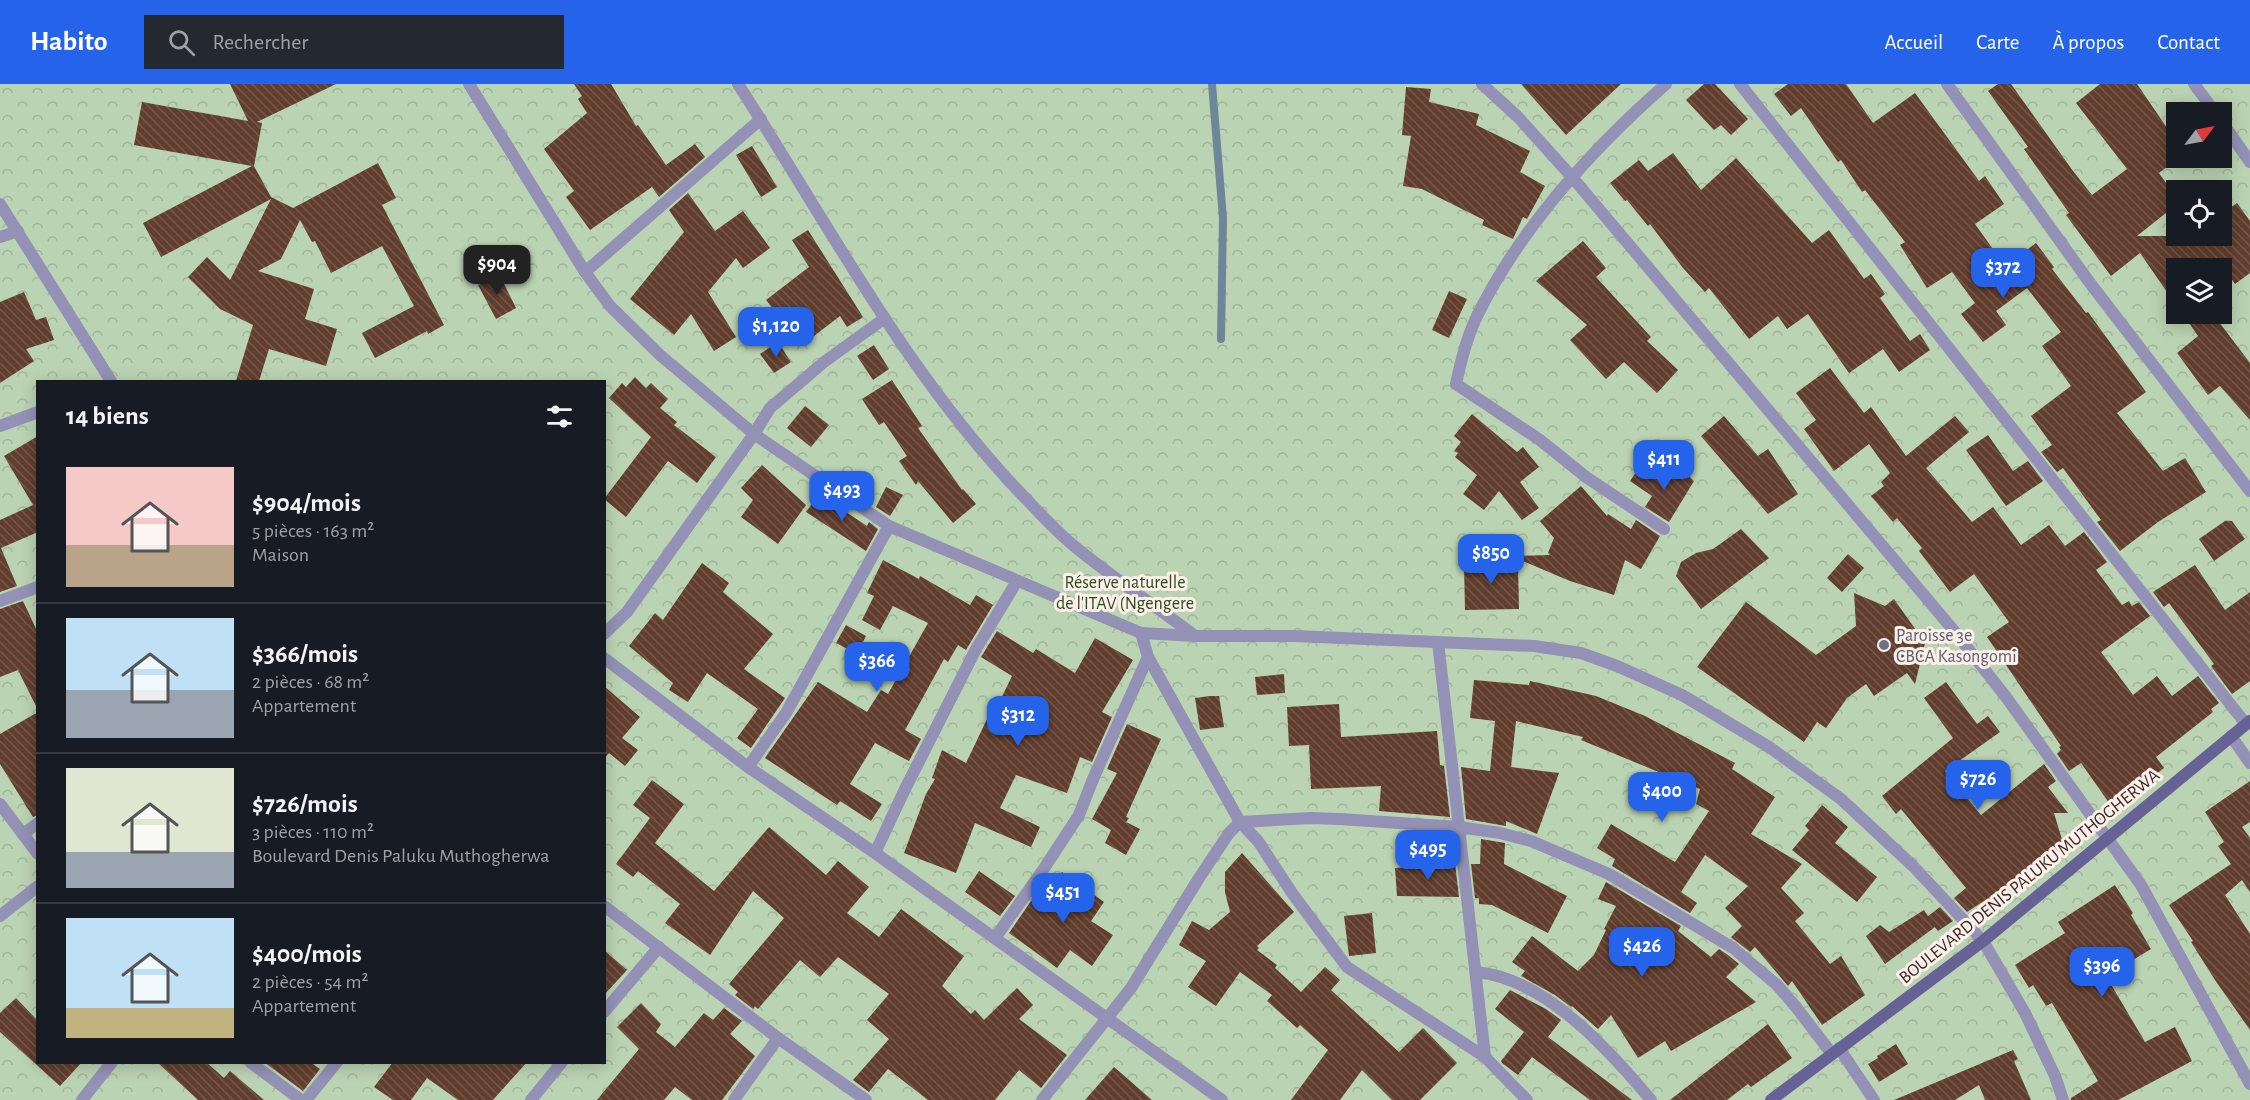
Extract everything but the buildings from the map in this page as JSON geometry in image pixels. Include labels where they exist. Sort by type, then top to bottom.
[{"type":"street","points":[[469,84],[585,272],[610,306],[660,355],[754,434],[889,526],[1141,633],[1195,636],[1294,636],[1534,646],[1581,653],[1617,666],[1682,695],[1769,747],[1841,799],[1913,866],[1983,941],[2025,1013],[2055,1076],[2063,1100]]},
{"type":"street","points":[[738,84],[818,215],[885,318],[932,387],[985,456],[1078,550],[1195,636]]},
{"type":"street","points":[[1482,84],[1518,117],[1572,177],[1955,632],[2006,697],[2142,885],[2250,1084]]},
{"type":"street","points":[[1664,529],[1586,477],[1540,440],[1455,384],[1463,352],[1478,315],[1512,255],[1572,177],[1638,108],[1666,84]]},
{"type":"street","points":[[1740,84],[2248,722]]},
{"type":"street","points":[[1947,84],[2090,283],[2250,491]]},
{"type":"street","points":[[2194,84],[2208,102]]},
{"type":"street","points":[[585,272],[761,119]]},
{"type":"street","points":[[2232,136],[2250,162]]},
{"type":"street","points":[[0,204],[110,380]]},
{"type":"street","points":[[0,237],[18,231]]},
{"type":"street","points":[[606,632],[627,612],[754,434],[770,408],[824,362],[885,318]]},
{"type":"street","points":[[0,426],[36,413]]},
{"type":"street","points":[[748,767],[786,713],[889,526]]},
{"type":"street","points":[[875,853],[976,649],[1017,581]]},
{"type":"street","points":[[0,601],[36,588]]},
{"type":"street","points":[[1141,633],[1148,657],[1240,822],[1258,840],[1292,893],[1347,967],[1485,1057],[1527,1100]]},
{"type":"street","points":[[1438,642],[1485,1057]]},
{"type":"street","points":[[995,938],[1079,815],[1097,769],[1148,657]]},
{"type":"street","points":[[606,660],[748,767],[875,853],[1222,1100]]},
{"type":"street","name":"BOULEVARD DENIS PALUKU MUTHOGHERWA","points":[[1771,1100],[1983,941],[2248,722]]},
{"type":"street","points":[[2231,736],[2250,763]]},
{"type":"street","points":[[0,804],[36,851]]},
{"type":"street","points":[[1042,1100],[1131,988],[1229,833],[1240,822],[1311,818],[1459,827],[1500,833],[1531,841],[1609,873],[1733,948],[1777,985],[1836,1051],[1874,1100]]},
{"type":"street","points":[[23,834],[36,825]]},
{"type":"street","points":[[0,916],[36,888]]},
{"type":"street","points":[[606,907],[778,1038],[866,1100]]},
{"type":"street","points":[[606,1010],[659,947]]},
{"type":"street","points":[[1476,972],[1493,974],[1511,981],[1556,1007],[1612,1054],[1651,1100]]},
{"type":"street","points":[[734,1100],[778,1038]]},
{"type":"street","points":[[82,1100],[110,1064]]},
{"type":"street","points":[[253,1064],[301,1100]]},
{"type":"street","points":[[306,1100],[335,1064]]},
{"type":"street","points":[[531,1100],[560,1064]]},
{"type":"green space","name":"Réserve naturelle de l'ITAV (Ngengere","points":[[0,84],[2250,84],[2250,1100],[0,1100]]},
{"type":"waterway","points":[[1212,84],[1223,218],[1221,339]]},
{"type":"place","name":"Paroisse 3e CBCA Kasongomi","points":[[1884,645]]}]
